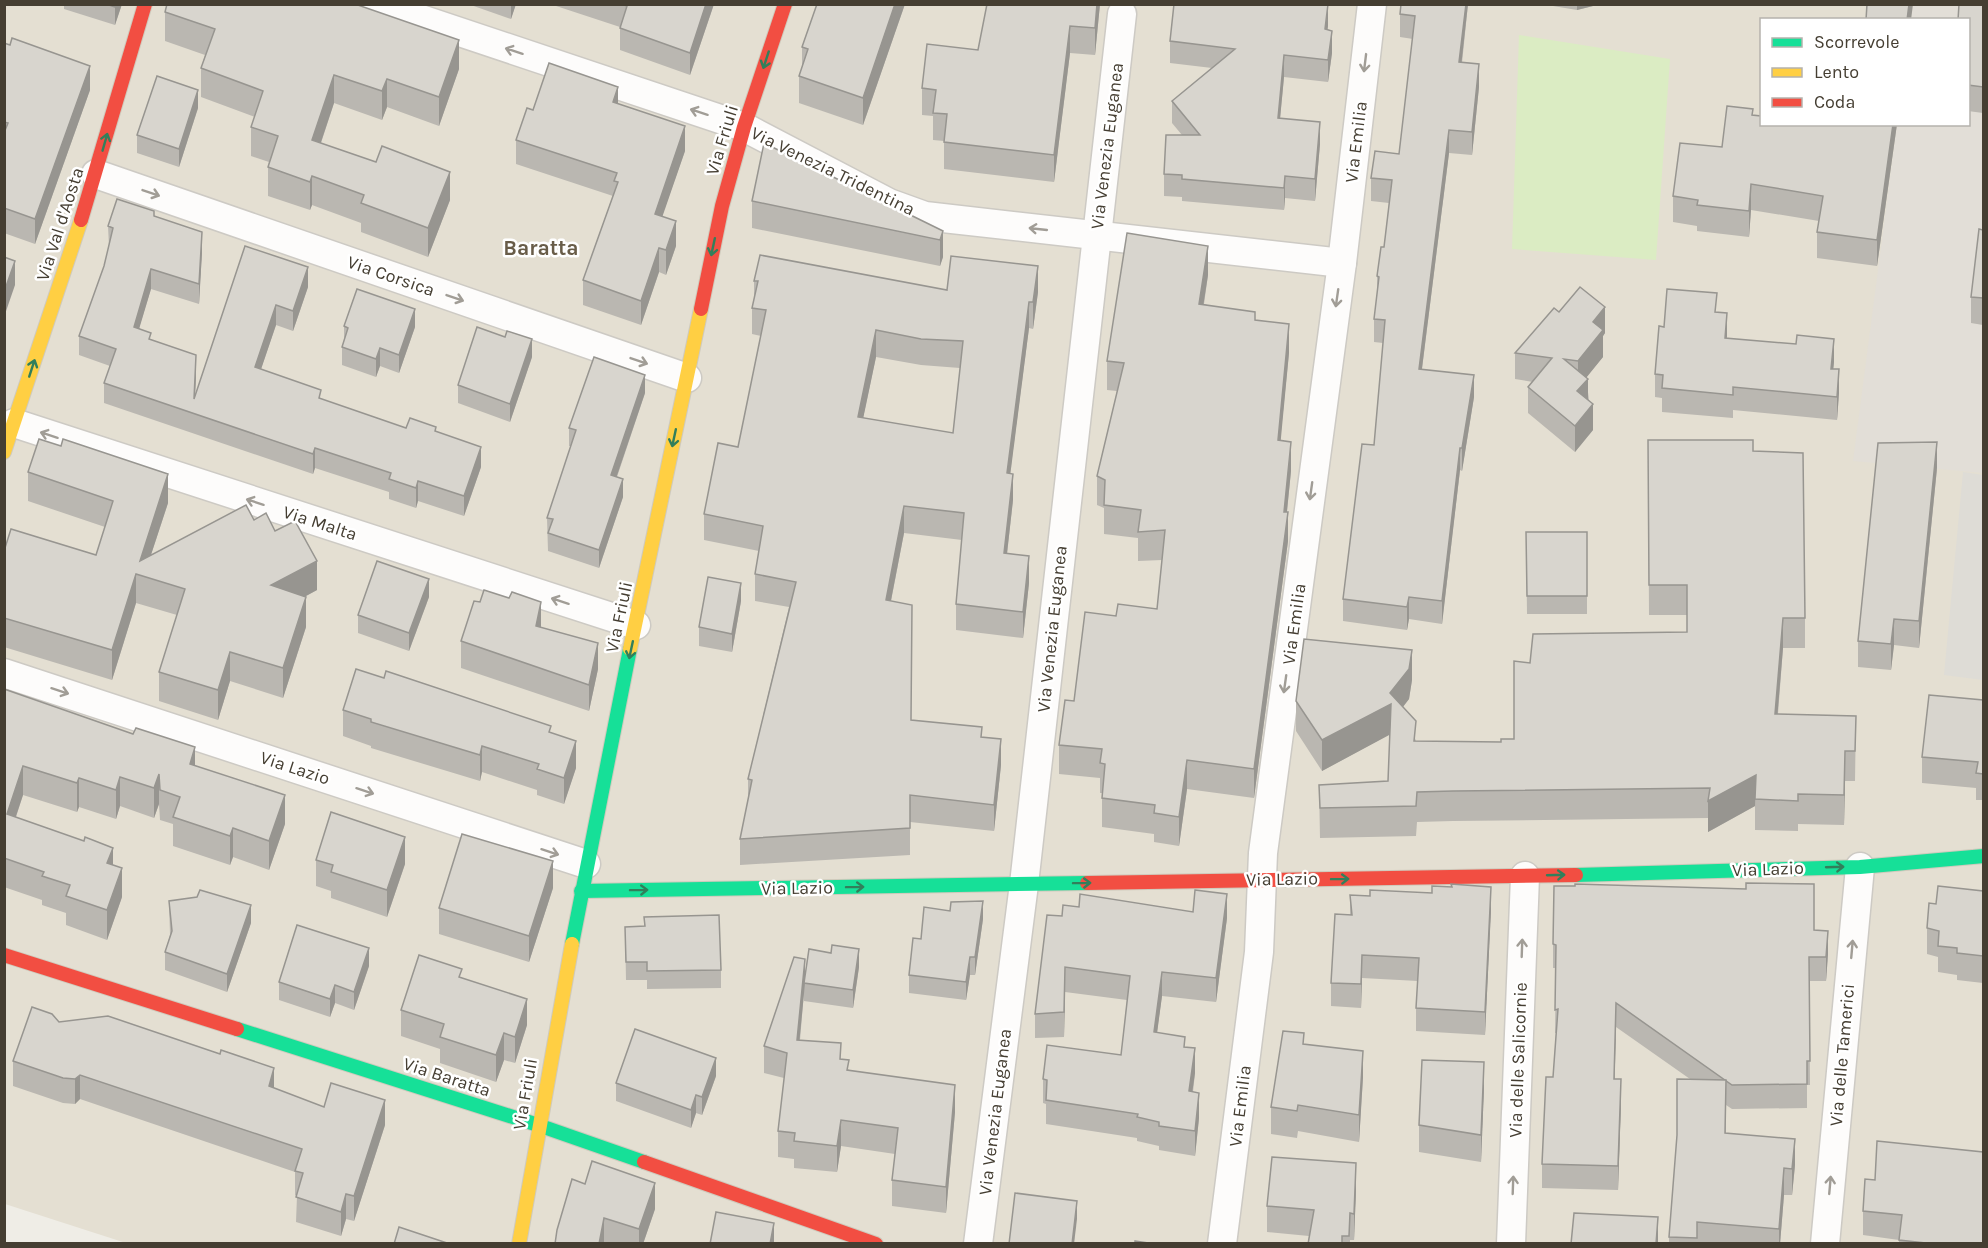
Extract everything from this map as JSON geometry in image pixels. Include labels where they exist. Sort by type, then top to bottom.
[{"type":"street","name":"Via Val d'Aosta","points":[[4,452],[9,422],[96,174],[145,4]]},
{"type":"street","name":"Via Venezia Tridentina","points":[[376,4],[744,127],[889,203],[925,216],[1342,263]]},
{"type":"street","name":"Via Friuli","points":[[519,1244],[538,1125],[586,864],[722,206],[744,127],[785,4]]},
{"type":"street","name":"Via Emilia","points":[[1222,1244],[1259,952],[1264,842],[1342,263],[1372,4]]},
{"type":"street","name":"Via Venezia Euganea","points":[[978,1244],[1024,884],[1122,14]]},
{"type":"street","name":"Via Corsica","points":[[96,174],[687,378]]},
{"type":"street","name":"Via Malta","points":[[9,422],[636,625]]},
{"type":"street","name":"Via Lazio","points":[[4,673],[586,864]]},
{"type":"street","name":"Via Lazio","points":[[581,891],[1525,876],[1860,867],[1983,856]]},
{"type":"street","name":"Via delle Tamerici","points":[[1825,1244],[1860,867]]},
{"type":"street","name":"Via delle Salicornie","points":[[1511,1244],[1525,876]]},
{"type":"street","name":"Via Baratta","points":[[4,955],[538,1125],[876,1244]]},
{"type":"shaded area","points":[[5,5],[1983,5],[1983,1243],[129,1244],[5,1204]]},
{"type":"shaded area","points":[[1913,5],[1983,5],[1983,473],[1853,461],[1897,126],[1970,126],[1970,18],[1911,18]]},
{"type":"shaded area","points":[[1963,472],[1983,475],[1983,680],[1944,675]]},
{"type":"green space","points":[[1519,35],[1670,59],[1656,260],[1512,249]]},
{"type":"building","points":[[167,4],[355,4],[459,40],[439,97],[387,79],[382,91],[334,75],[312,140],[376,162],[382,146],[450,172],[428,228],[361,203],[364,195],[312,176],[310,182],[268,167],[278,136],[251,127],[263,91],[201,68],[215,29],[165,12]]},
{"type":"building","points":[[621,4],[706,4],[690,53],[620,28],[627,6]]},
{"type":"building","points":[[817,4],[895,4],[863,98],[799,76],[808,49],[802,47]]},
{"type":"building","points":[[987,4],[1097,4],[1095,28],[1070,26],[1054,155],[944,142],[947,114],[933,113],[936,90],[922,88],[927,44],[978,50]]},
{"type":"building","points":[[1174,4],[1328,4],[1325,29],[1332,31],[1328,60],[1284,55],[1278,118],[1320,122],[1315,179],[1285,176],[1284,188],[1182,179],[1182,175],[1164,174],[1166,135],[1200,135],[1172,101],[1235,49],[1170,41]]},
{"type":"building","points":[[1401,4],[1466,4],[1459,62],[1479,64],[1472,132],[1449,130],[1419,369],[1474,375],[1462,448],[1460,448],[1442,601],[1409,597],[1407,607],[1343,599],[1362,444],[1374,445],[1385,320],[1374,319],[1379,277],[1377,276],[1381,247],[1384,247],[1392,180],[1371,178],[1375,151],[1399,154],[1415,16],[1400,14]]},
{"type":"building","points":[[1867,4],[1909,4],[1907,18],[1866,18]]},
{"type":"building","points":[[1959,4],[1983,4],[1983,87],[1970,85],[1970,18],[1958,18]]},
{"type":"building","points":[[12,38],[90,66],[35,219],[4,208],[4,133],[8,123],[4,122],[4,43],[10,45]]},
{"type":"building","points":[[549,63],[618,87],[613,102],[685,126],[655,214],[676,221],[666,250],[659,248],[641,301],[583,280],[618,182],[614,181],[617,173],[516,140],[527,108],[533,110]]},
{"type":"building","points":[[157,76],[198,90],[179,149],[137,135]]},
{"type":"building","points":[[1727,106],[1753,109],[1752,115],[1760,116],[1760,126],[1893,126],[1877,240],[1817,232],[1823,196],[1751,184],[1749,211],[1697,205],[1698,200],[1673,196],[1680,143],[1722,147]]},
{"type":"building","points":[[764,143],[943,231],[940,240],[752,201]]},
{"type":"building","points":[[117,199],[154,211],[154,216],[202,232],[199,284],[151,269],[134,327],[151,333],[149,339],[196,355],[194,399],[245,246],[308,267],[293,311],[276,305],[255,367],[321,390],[319,398],[406,428],[410,418],[436,427],[435,431],[481,447],[464,496],[418,481],[416,488],[389,479],[391,473],[315,448],[313,454],[104,383],[116,349],[79,336],[104,266],[113,228],[108,226]]},
{"type":"building","points":[[1979,229],[1983,230],[1983,298],[1971,297]]},
{"type":"building","points":[[1127,233],[1208,246],[1199,304],[1255,312],[1255,320],[1289,324],[1278,440],[1291,442],[1284,512],[1288,512],[1254,769],[1187,760],[1179,817],[1154,813],[1155,805],[1102,798],[1105,764],[1100,763],[1102,749],[1059,745],[1065,700],[1074,701],[1085,612],[1116,616],[1118,604],[1157,609],[1165,530],[1138,532],[1141,510],[1104,505],[1105,480],[1097,476],[1124,363],[1107,361]]},
{"type":"building","points":[[760,255],[947,290],[951,256],[1038,266],[1033,302],[1029,302],[1007,473],[1013,474],[1004,553],[1029,556],[1023,612],[956,604],[964,513],[904,506],[886,600],[912,605],[911,720],[982,727],[981,737],[1001,739],[994,805],[910,795],[910,828],[740,839],[752,780],[748,779],[796,582],[755,574],[763,526],[704,514],[718,443],[738,447],[766,310],[752,308],[758,281],[754,281]],"holes":[[[876,330],[921,339],[963,341],[953,433],[858,417]]]},
{"type":"building","points":[[4,257],[15,261],[4,292]]},
{"type":"building","points":[[1580,287],[1605,307],[1593,322],[1603,330],[1578,361],[1564,359],[1588,379],[1577,391],[1593,404],[1575,426],[1528,387],[1552,358],[1515,353],[1554,308],[1559,312]]},
{"type":"building","points":[[357,289],[415,309],[399,355],[380,348],[376,359],[342,347],[348,328],[344,326]]},
{"type":"building","points":[[1667,289],[1717,293],[1715,312],[1727,313],[1725,338],[1796,344],[1797,335],[1834,339],[1831,369],[1839,369],[1837,397],[1733,387],[1733,395],[1662,388],[1663,375],[1655,374],[1659,326],[1664,327]]},
{"type":"building","points":[[477,327],[505,337],[507,331],[532,339],[510,404],[458,385]]},
{"type":"building","points":[[594,357],[645,375],[611,475],[623,479],[599,550],[548,533],[553,519],[547,518],[576,430],[569,428]]},
{"type":"building","points":[[39,439],[61,446],[63,439],[168,474],[140,561],[246,505],[254,520],[266,513],[275,531],[295,521],[317,561],[271,585],[306,597],[283,668],[230,652],[218,690],[159,672],[185,589],[136,574],[112,650],[4,618],[4,551],[11,529],[96,555],[113,501],[28,472]]},
{"type":"building","points":[[1648,440],[1753,440],[1753,451],[1803,453],[1805,618],[1783,618],[1775,714],[1856,716],[1855,751],[1845,751],[1844,795],[1798,794],[1798,801],[1755,799],[1756,775],[1708,801],[1710,788],[1453,791],[1417,792],[1416,806],[1320,808],[1319,785],[1388,781],[1391,704],[1322,740],[1296,701],[1304,639],[1412,650],[1409,669],[1390,693],[1416,721],[1414,741],[1501,742],[1501,739],[1514,739],[1514,661],[1530,663],[1533,634],[1687,632],[1687,585],[1649,585]]},
{"type":"building","points":[[1937,442],[1919,621],[1894,619],[1891,644],[1858,641],[1878,443]]},
{"type":"building","points":[[1526,532],[1587,532],[1587,596],[1527,596]]},
{"type":"building","points":[[377,561],[429,579],[409,633],[358,615]]},
{"type":"building","points":[[708,577],[741,583],[732,634],[699,627]]},
{"type":"building","points":[[484,590],[509,598],[512,592],[541,602],[536,626],[598,643],[589,685],[461,641],[474,601],[480,602]]},
{"type":"building","points":[[356,669],[384,678],[386,671],[551,726],[549,732],[576,741],[564,778],[537,769],[539,764],[482,746],[480,755],[371,722],[371,719],[343,710]]},
{"type":"building","points":[[4,689],[133,734],[136,728],[195,747],[190,764],[285,795],[269,841],[233,828],[230,836],[173,817],[180,797],[160,790],[159,774],[154,788],[120,777],[116,790],[79,778],[77,783],[23,766],[7,814],[84,841],[85,837],[113,848],[107,863],[122,868],[107,910],[66,896],[70,885],[42,876],[44,872],[4,858]]},
{"type":"building","points":[[1929,695],[1983,700],[1983,774],[1976,773],[1978,762],[1922,757]]},
{"type":"building","points":[[331,812],[405,837],[387,890],[331,872],[333,865],[316,860]]},
{"type":"building","points":[[462,834],[553,861],[529,936],[439,908]]},
{"type":"building","points":[[1746,883],[1814,884],[1814,930],[1828,931],[1826,957],[1809,957],[1810,1061],[1807,1061],[1807,1084],[1732,1085],[1616,1003],[1614,1079],[1621,1079],[1618,1166],[1542,1164],[1546,1077],[1553,1077],[1558,1009],[1555,1010],[1554,886],[1575,886],[1575,884],[1746,889]]},
{"type":"building","points":[[1451,884],[1491,887],[1485,1012],[1416,1008],[1419,958],[1362,955],[1361,984],[1331,983],[1335,914],[1352,915],[1350,895],[1370,896],[1370,890],[1432,893],[1432,886],[1452,887]]},
{"type":"building","points":[[1938,886],[1983,891],[1983,956],[1957,953],[1957,948],[1938,946],[1939,931],[1927,928],[1929,903],[1936,904]]},
{"type":"building","points":[[200,890],[251,905],[227,974],[165,952],[172,931],[169,901],[197,897]]},
{"type":"building","points":[[1195,890],[1227,894],[1216,978],[1162,972],[1154,1032],[1185,1037],[1184,1047],[1195,1048],[1189,1091],[1199,1093],[1195,1131],[1159,1126],[1159,1122],[1137,1117],[1138,1114],[1046,1100],[1047,1080],[1043,1079],[1047,1045],[1121,1055],[1130,976],[1065,967],[1064,1012],[1035,1014],[1047,915],[1062,916],[1063,905],[1079,907],[1080,894],[1193,912]]},
{"type":"building","points":[[983,901],[975,957],[970,957],[966,982],[909,975],[913,938],[921,939],[924,907],[950,911],[951,902]]},
{"type":"building","points":[[719,915],[721,970],[647,971],[647,962],[626,962],[625,927],[645,926],[644,917]]},
{"type":"building","points":[[297,925],[369,948],[354,992],[335,985],[330,999],[279,982]]},
{"type":"building","points":[[832,945],[859,949],[853,990],[804,983],[809,949],[831,953]]},
{"type":"building","points":[[419,955],[462,969],[459,977],[527,999],[515,1037],[504,1033],[496,1055],[440,1037],[444,1024],[401,1010]]},
{"type":"building","points":[[794,957],[805,959],[797,1040],[841,1043],[840,1059],[849,1060],[847,1070],[955,1085],[946,1187],[892,1180],[898,1128],[841,1120],[837,1146],[794,1141],[795,1133],[778,1131],[787,1053],[764,1046]]},
{"type":"building","points":[[32,1007],[52,1014],[59,1022],[108,1016],[220,1054],[221,1050],[274,1068],[269,1086],[324,1107],[331,1083],[385,1100],[354,1196],[346,1194],[341,1212],[296,1197],[303,1173],[295,1171],[302,1149],[80,1075],[75,1079],[63,1078],[13,1061]]},
{"type":"building","points":[[635,1029],[716,1058],[702,1097],[696,1095],[691,1110],[616,1083]]},
{"type":"building","points":[[1283,1031],[1304,1033],[1303,1044],[1363,1051],[1359,1115],[1298,1105],[1297,1111],[1271,1107]]},
{"type":"building","points":[[1422,1060],[1484,1062],[1481,1135],[1419,1125]]},
{"type":"building","points":[[1677,1079],[1726,1080],[1725,1133],[1795,1139],[1792,1169],[1784,1168],[1779,1229],[1697,1222],[1697,1238],[1669,1237],[1677,1135]]},
{"type":"building","points":[[1877,1141],[1983,1152],[1983,1244],[1935,1244],[1899,1240],[1902,1215],[1863,1211],[1865,1179],[1875,1180]]},
{"type":"building","points":[[1272,1157],[1356,1163],[1354,1214],[1350,1213],[1349,1236],[1342,1236],[1342,1244],[1308,1244],[1314,1210],[1267,1206]]},
{"type":"building","points":[[592,1161],[655,1183],[639,1229],[604,1218],[599,1244],[555,1244],[572,1179],[585,1184]]},
{"type":"building","points":[[1015,1193],[1077,1201],[1072,1244],[1009,1244]]},
{"type":"building","points":[[716,1212],[774,1223],[770,1244],[710,1244]]},
{"type":"building","points":[[1574,1213],[1658,1217],[1656,1244],[1571,1244]]},
{"type":"building","points":[[399,1227],[450,1244],[394,1244]]},
{"type":"building","points":[[1135,1241],[1155,1244],[1135,1244]]},
{"type":"traffic: fast","points":[[572,944],[630,649]]},
{"type":"traffic: fast","points":[[1576,875],[1860,867],[1984,856]]},
{"type":"traffic: fast","points":[[581,891],[1087,883]]},
{"type":"traffic: fast","points":[[237,1029],[538,1125],[644,1162]]},
{"type":"traffic: slow","points":[[4,452],[81,220]]},
{"type":"traffic: slow","points":[[630,649],[701,309]]},
{"type":"traffic: slow","points":[[519,1244],[572,944]]},
{"type":"traffic: jam","points":[[81,220],[145,4]]},
{"type":"traffic: jam","points":[[701,309],[722,206],[744,127],[785,4]]},
{"type":"traffic: jam","points":[[1087,883],[1576,875]]},
{"type":"traffic: jam","points":[[4,955],[237,1029]]},
{"type":"traffic: jam","points":[[644,1162],[876,1244]]},
{"type":"district","name":"Baratta","points":[[541,248]]}]
